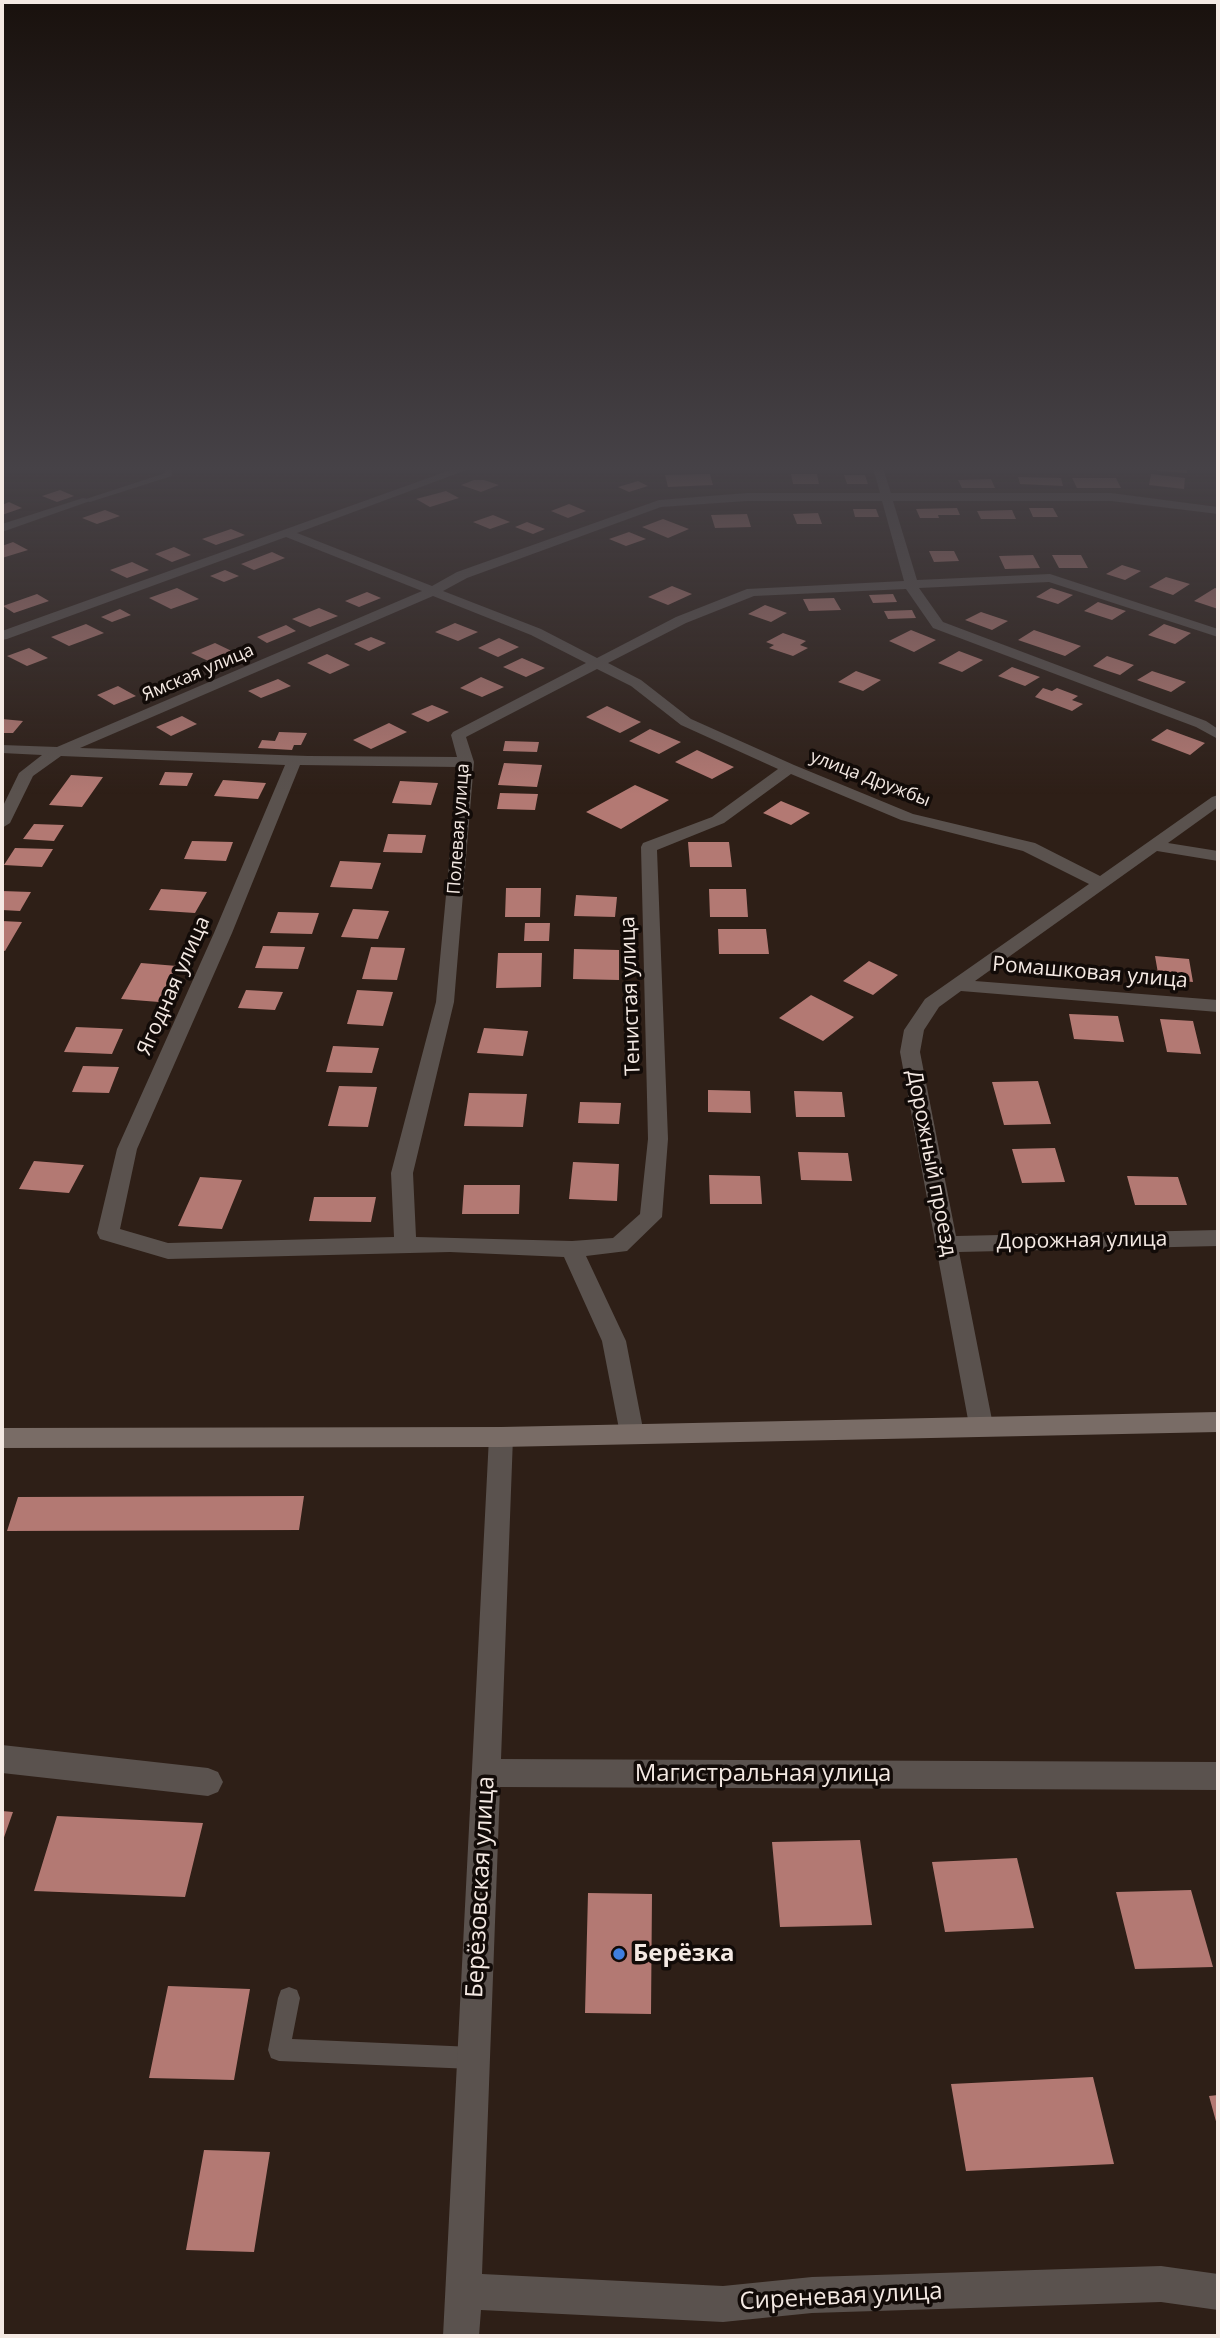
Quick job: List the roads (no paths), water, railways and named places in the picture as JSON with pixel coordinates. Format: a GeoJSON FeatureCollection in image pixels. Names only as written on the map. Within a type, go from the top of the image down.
{"type":"FeatureCollection","features":[{"type":"Feature","properties":{"kind":"main road"},"geometry":{"type":"LineString","coordinates":[[2,1438],[501,1437],[1218,1422]]}},
{"type":"Feature","properties":{"kind":"street"},"geometry":{"type":"LineString","coordinates":[[2,636],[164,577]]}},
{"type":"Feature","properties":{"kind":"street","name":"улица Дружбы"},"geometry":{"type":"LineString","coordinates":[[394,577],[536,632],[636,682],[686,722],[789,768],[906,817],[1029,847],[1102,884]]}},
{"type":"Feature","properties":{"kind":"street","name":"Ямская улица"},"geometry":{"type":"LineString","coordinates":[[2,823],[27,773],[57,752],[431,592],[458,577]]}},
{"type":"Feature","properties":{"kind":"street"},"geometry":{"type":"LineString","coordinates":[[910,577],[913,587],[938,625],[1201,723],[1218,735]]}},
{"type":"Feature","properties":{"kind":"street"},"geometry":{"type":"LineString","coordinates":[[913,587],[1046,578],[1218,633]]}},
{"type":"Feature","properties":{"kind":"street","name":"Полевая улица"},"geometry":{"type":"LineString","coordinates":[[405,1246],[402,1173],[445,1002],[466,762],[458,735],[681,620],[752,593],[913,587]]}},
{"type":"Feature","properties":{"kind":"street"},"geometry":{"type":"LineString","coordinates":[[2,749],[295,761],[466,762]]}},
{"type":"Feature","properties":{"kind":"street","name":"Ягодная улица"},"geometry":{"type":"LineString","coordinates":[[295,761],[223,933],[127,1149],[108,1233],[168,1251],[405,1246]]}},
{"type":"Feature","properties":{"kind":"street","name":"Тенистая улица"},"geometry":{"type":"LineString","coordinates":[[572,1249],[619,1245],[651,1217],[658,1139],[649,847],[718,820],[789,768]]}},
{"type":"Feature","properties":{"kind":"street","name":"Дорожный проезд"},"geometry":{"type":"LineString","coordinates":[[981,1425],[910,1052],[914,1030],[932,1003],[1218,800]]}},
{"type":"Feature","properties":{"kind":"street"},"geometry":{"type":"LineString","coordinates":[[1156,846],[1218,856]]}},
{"type":"Feature","properties":{"kind":"street","name":"Ромашковая улица"},"geometry":{"type":"LineString","coordinates":[[957,985],[1218,1006]]}},
{"type":"Feature","properties":{"kind":"street","name":"Дорожная улица"},"geometry":{"type":"LineString","coordinates":[[946,1244],[1218,1238]]}},
{"type":"Feature","properties":{"kind":"street"},"geometry":{"type":"LineString","coordinates":[[405,1246],[450,1244],[572,1249],[614,1341],[632,1434]]}},
{"type":"Feature","properties":{"kind":"street","name":"Берёзовская улица"},"geometry":{"type":"LineString","coordinates":[[461,2336],[501,1437]]}},
{"type":"Feature","properties":{"kind":"street"},"geometry":{"type":"LineString","coordinates":[[2,1759],[208,1782]]}},
{"type":"Feature","properties":{"kind":"street","name":"Магистральная улица"},"geometry":{"type":"LineString","coordinates":[[486,1773],[1218,1776]]}},
{"type":"Feature","properties":{"kind":"street","name":"Сиреневая улица"},"geometry":{"type":"LineString","coordinates":[[463,2291],[723,2304],[811,2295],[1161,2284],[1218,2292]]}},
{"type":"Feature","properties":{"kind":"lane"},"geometry":{"type":"LineString","coordinates":[[289,1998],[279,2050],[473,2058]]}},
{"type":"Feature","properties":{"kind":"place","name":"Берёзка"},"geometry":{"type":"Point","coordinates":[619,1954]}}]}
